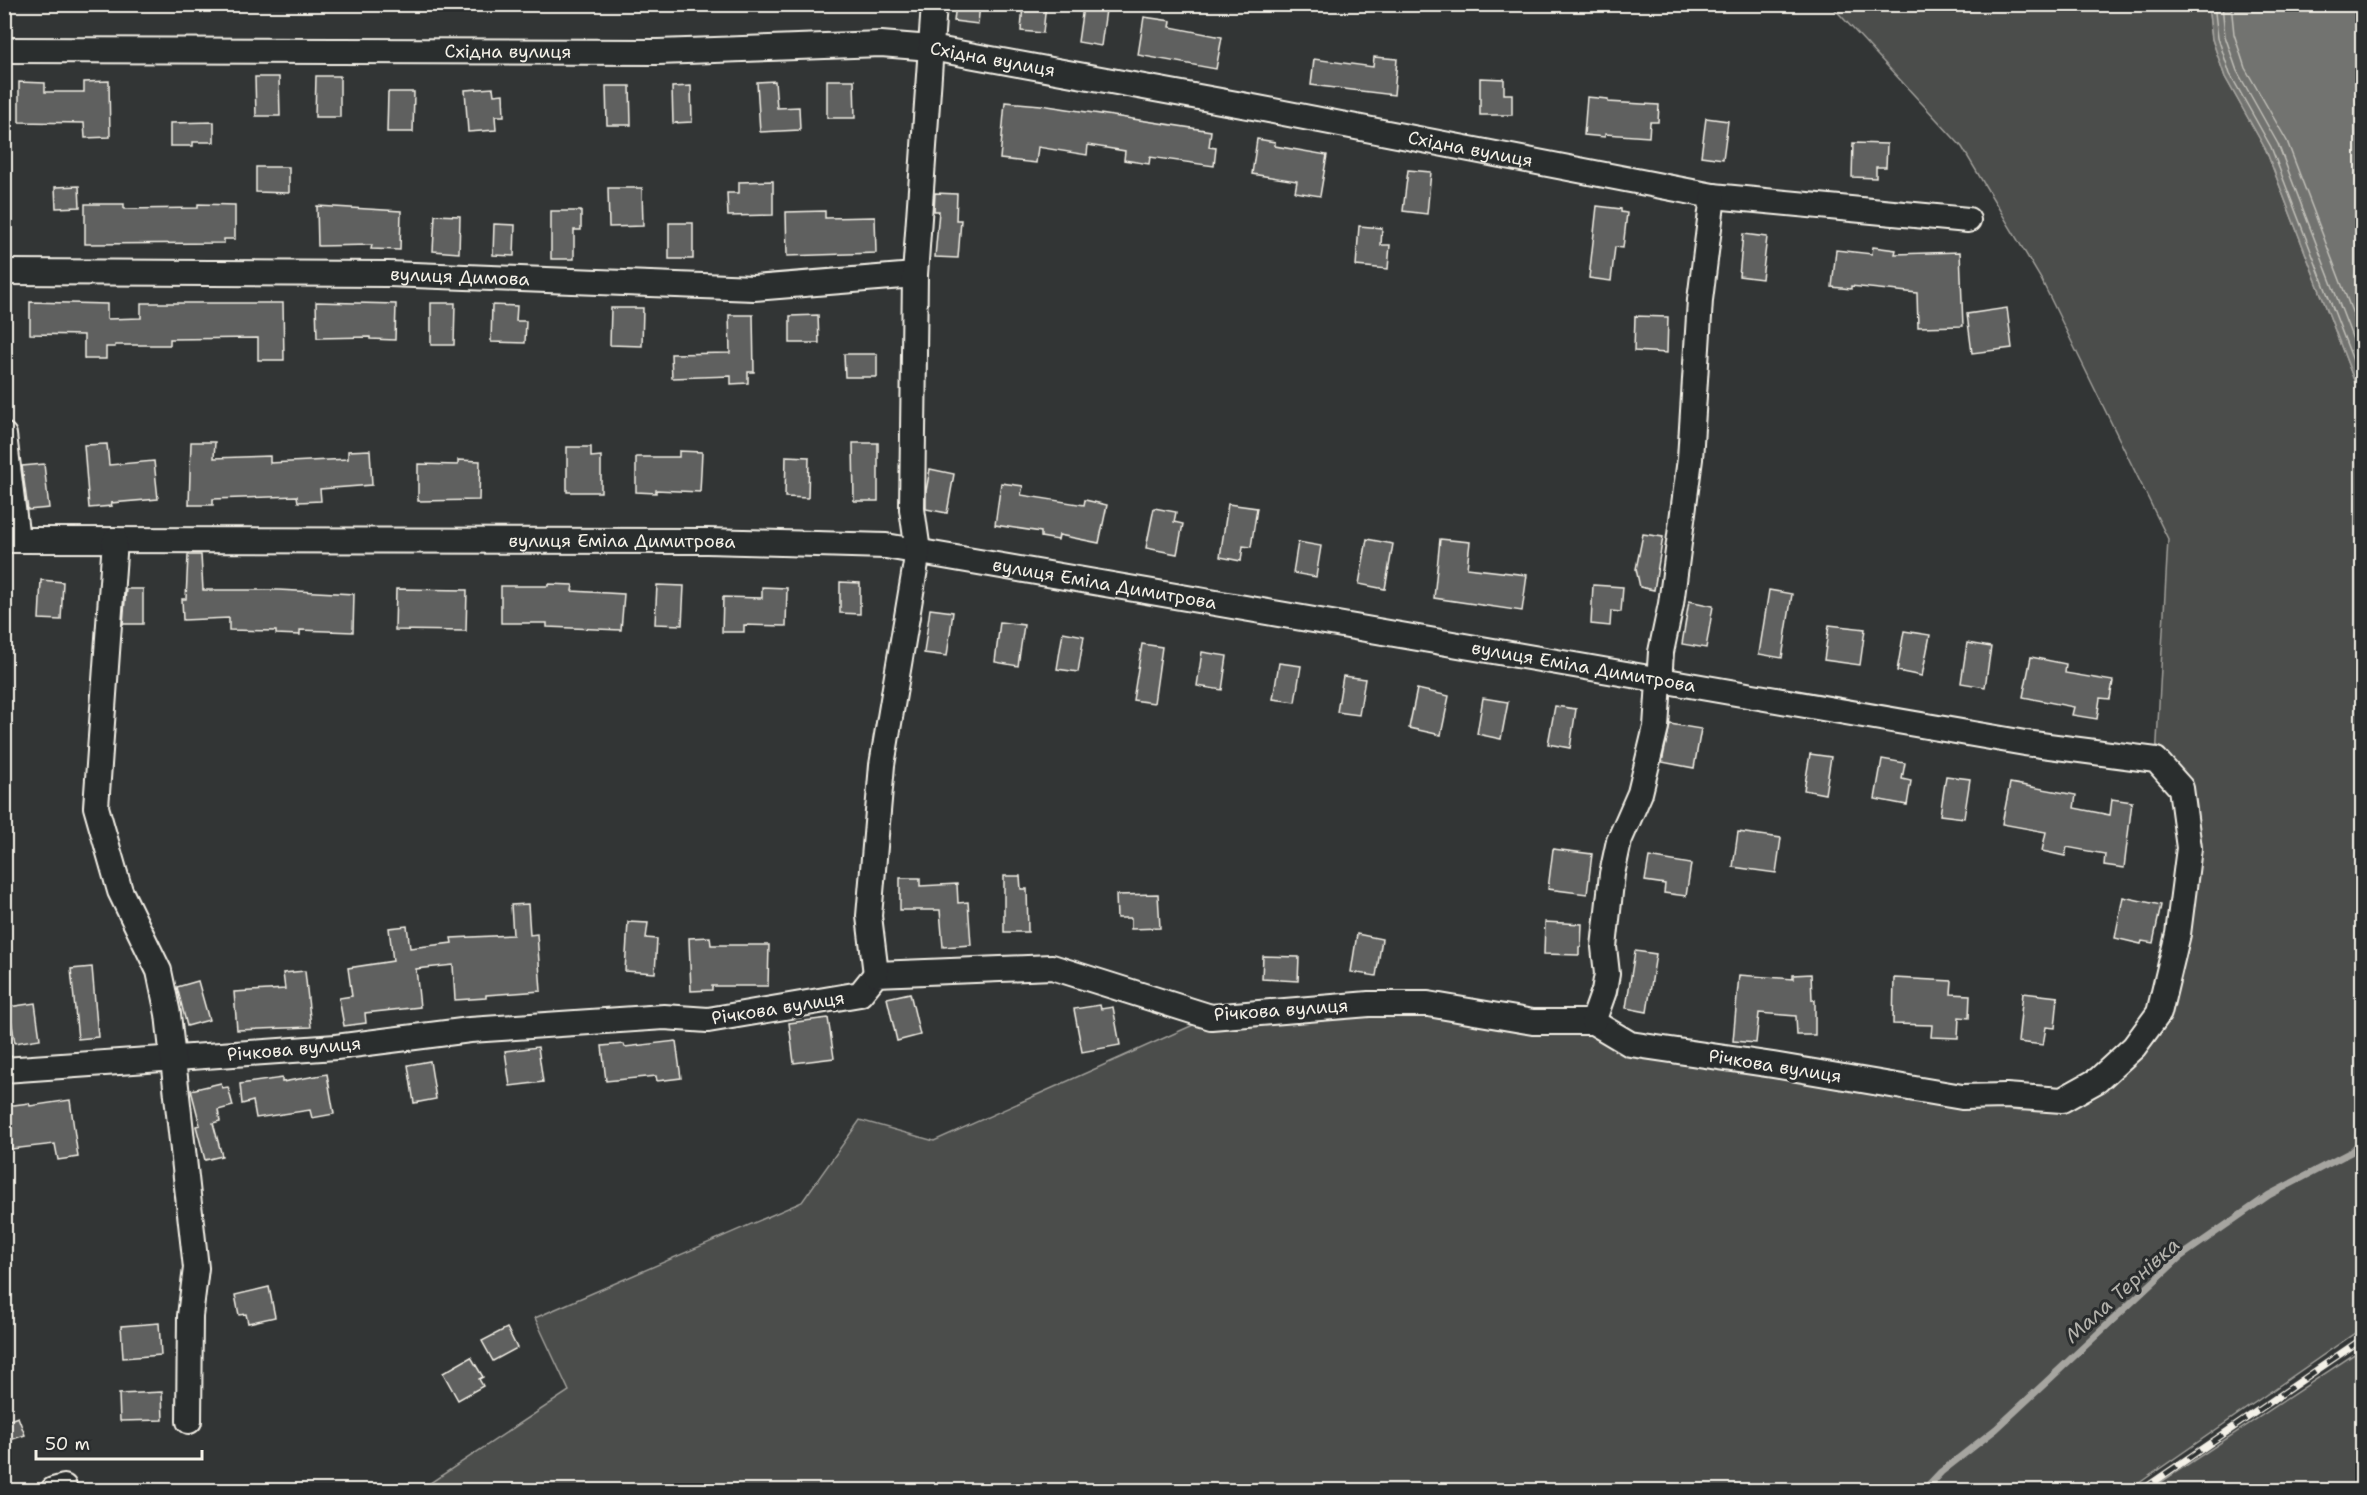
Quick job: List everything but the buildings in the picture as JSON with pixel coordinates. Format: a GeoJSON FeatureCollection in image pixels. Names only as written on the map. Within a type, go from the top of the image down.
{"type":"FeatureCollection","features":[{"type":"Feature","properties":{"kind":"street"},"geometry":{"type":"LineString","coordinates":[[876,974],[869,916],[882,765],[918,551],[912,509],[915,275],[934,4]]}},
{"type":"Feature","properties":{"kind":"street","name":"Східна вулиця"},"geometry":{"type":"LineString","coordinates":[[4,50],[658,52],[881,44],[931,48],[1713,195],[1968,220]]}},
{"type":"Feature","properties":{"kind":"street"},"geometry":{"type":"LineString","coordinates":[[1593,1022],[1604,991],[1606,974],[1604,947],[1612,874],[1619,841],[1640,793],[1656,727],[1661,652],[1671,604],[1690,459],[1700,300],[1713,195]]}},
{"type":"Feature","properties":{"kind":"street","name":"вулиця Димова"},"geometry":{"type":"LineString","coordinates":[[4,272],[388,274],[754,288],[915,275]]}},
{"type":"Feature","properties":{"kind":"street"},"geometry":{"type":"LineString","coordinates":[[4,435],[11,540]]}},
{"type":"Feature","properties":{"kind":"street","name":"вулиця Еміла Димитрова"},"geometry":{"type":"LineString","coordinates":[[11,540],[707,542],[886,546],[2025,743],[2156,760],[2181,788]]}},
{"type":"Feature","properties":{"kind":"street"},"geometry":{"type":"LineString","coordinates":[[115,540],[96,807],[120,891],[162,982],[168,1014],[196,1268],[190,1317],[189,1421]]}},
{"type":"Feature","properties":{"kind":"street","name":"Річкова вулиця"},"geometry":{"type":"LineString","coordinates":[[4,1070],[336,1047],[470,1030],[664,1017],[708,1020],[860,994],[876,974],[1052,967],[1211,1017],[1369,1004],[1428,1004],[1533,1022],[1593,1022],[1630,1044],[1773,1065],[1962,1097],[2006,1096],[2062,1100],[2098,1080],[2134,1047],[2159,1013],[2178,934],[2189,848],[2181,788]]}},
{"type":"Feature","properties":{"kind":"shaded area"},"geometry":{"type":"Polygon","coordinates":[[[1831,5],[2208,5],[2212,39],[2225,77],[2266,150],[2362,401],[2362,1328],[2129,1490],[422,1490],[569,1391],[535,1318],[802,1202],[860,1120],[934,1141],[1211,1017],[1372,1009],[1587,1028],[1628,1049],[2019,1111],[2064,1106],[2138,1050],[2194,847],[2194,792],[2170,763],[2156,760],[2168,539],[2041,279],[1962,147],[1831,5]]]}},
{"type":"Feature","properties":{"kind":"shaded area"},"geometry":{"type":"Polygon","coordinates":[[[2362,1349],[2362,1490],[2149,1490],[2362,1349]]]}},
{"type":"Feature","properties":{"kind":"water"},"geometry":{"type":"Polygon","coordinates":[[[2208,5],[2362,5],[2362,401],[2266,150],[2225,77],[2212,39],[2208,5]]]}},
{"type":"Feature","properties":{"kind":"waterway","name":"Мала Тернівка"},"geometry":{"type":"LineString","coordinates":[[1924,1490],[1941,1472],[1996,1429],[2180,1257],[2269,1195],[2351,1152],[2362,1141]]}},
{"type":"Feature","properties":{"kind":"railway"},"geometry":{"type":"LineString","coordinates":[[2142,1490],[2362,1339]]}}]}
